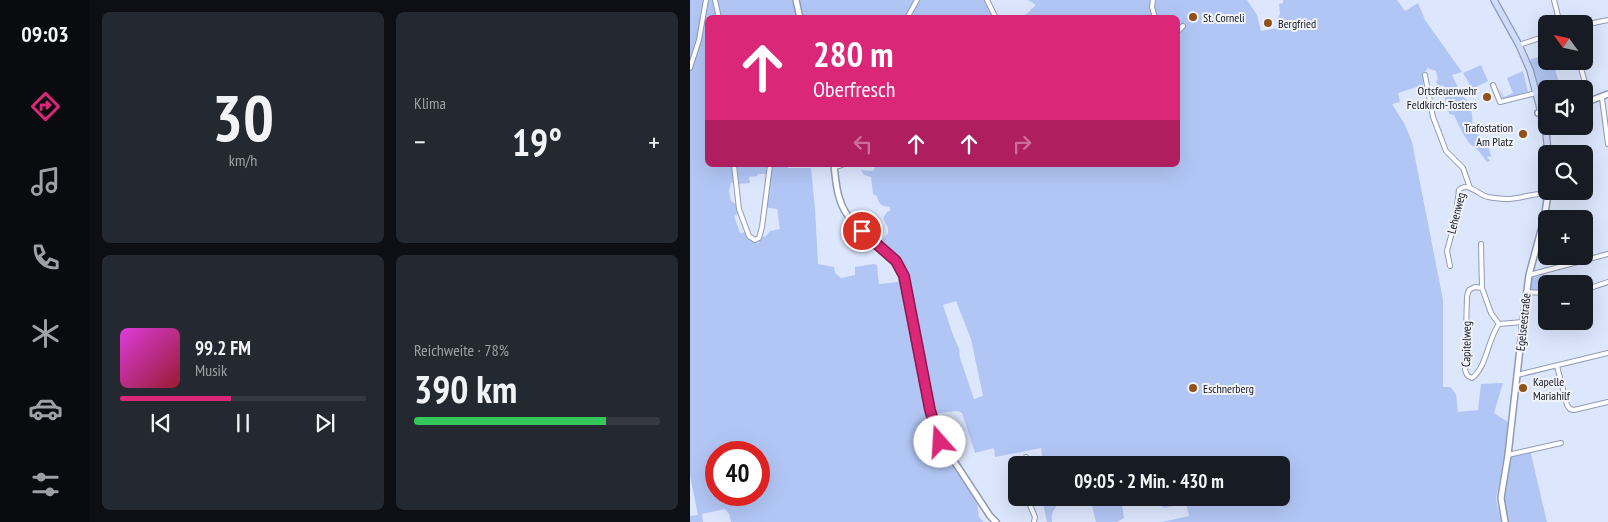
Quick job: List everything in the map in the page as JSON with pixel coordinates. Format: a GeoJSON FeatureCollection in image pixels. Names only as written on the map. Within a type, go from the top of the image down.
{"type":"FeatureCollection","features":[{"type":"Feature","properties":{"kind":"main road"},"geometry":{"type":"LineString","coordinates":[[1494,0],[1519,44],[1538,102]]}},
{"type":"Feature","properties":{"kind":"street"},"geometry":{"type":"LineString","coordinates":[[690,68],[699,40],[706,0]]}},
{"type":"Feature","properties":{"kind":"street"},"geometry":{"type":"LineString","coordinates":[[715,0],[718,15]]}},
{"type":"Feature","properties":{"kind":"street"},"geometry":{"type":"LineString","coordinates":[[796,0],[799,15]]}},
{"type":"Feature","properties":{"kind":"street"},"geometry":{"type":"LineString","coordinates":[[910,15],[917,0]]}},
{"type":"Feature","properties":{"kind":"street"},"geometry":{"type":"LineString","coordinates":[[987,0],[994,15]]}},
{"type":"Feature","properties":{"kind":"street"},"geometry":{"type":"LineString","coordinates":[[1153,0],[1152,7],[1154,15]]}},
{"type":"Feature","properties":{"kind":"street"},"geometry":{"type":"LineString","coordinates":[[1554,0],[1558,15]]}},
{"type":"Feature","properties":{"kind":"street"},"geometry":{"type":"LineString","coordinates":[[1593,23],[1608,20]]}},
{"type":"Feature","properties":{"kind":"street"},"geometry":{"type":"LineString","coordinates":[[1180,29],[1183,26]]}},
{"type":"Feature","properties":{"kind":"street"},"geometry":{"type":"LineString","coordinates":[[1519,44],[1538,38]]}},
{"type":"Feature","properties":{"kind":"street"},"geometry":{"type":"LineString","coordinates":[[1425,75],[1433,117],[1446,151],[1464,168],[1470,188]]}},
{"type":"Feature","properties":{"kind":"street"},"geometry":{"type":"LineString","coordinates":[[1493,85],[1500,102],[1534,93]]}},
{"type":"Feature","properties":{"kind":"street"},"geometry":{"type":"LineString","coordinates":[[1593,100],[1608,94]]}},
{"type":"Feature","properties":{"kind":"street"},"geometry":{"type":"LineString","coordinates":[[1602,98],[1608,144]]}},
{"type":"Feature","properties":{"kind":"street"},"geometry":{"type":"LineString","coordinates":[[734,167],[739,209],[749,236],[755,240],[760,235],[762,227],[770,167]]}},
{"type":"Feature","properties":{"kind":"street"},"geometry":{"type":"LineString","coordinates":[[835,167],[836,187],[845,211],[852,222],[898,263],[904,276],[930,410],[937,435],[990,516],[996,522]]}},
{"type":"Feature","properties":{"kind":"street","name":"Lehenweg"},"geometry":{"type":"LineString","coordinates":[[1450,266],[1447,251],[1455,221],[1459,190],[1466,186],[1486,197],[1508,199],[1538,194]]}},
{"type":"Feature","properties":{"kind":"street","name":"Egelseestraße"},"geometry":{"type":"LineString","coordinates":[[1505,522],[1501,498],[1508,455],[1522,322],[1529,275],[1544,219],[1547,200]]}},
{"type":"Feature","properties":{"kind":"street"},"geometry":{"type":"LineString","coordinates":[[1481,244],[1482,288],[1492,313],[1499,324],[1522,322]]}},
{"type":"Feature","properties":{"kind":"street"},"geometry":{"type":"LineString","coordinates":[[1529,275],[1608,254]]}},
{"type":"Feature","properties":{"kind":"street"},"geometry":{"type":"LineString","coordinates":[[1593,287],[1608,282]]}},
{"type":"Feature","properties":{"kind":"street","name":"Capitelweg"},"geometry":{"type":"LineString","coordinates":[[1482,288],[1473,287],[1469,290],[1467,296],[1465,369],[1468,376],[1472,378],[1478,370],[1493,332],[1499,324]]}},
{"type":"Feature","properties":{"kind":"street"},"geometry":{"type":"LineString","coordinates":[[1526,292],[1538,292]]}},
{"type":"Feature","properties":{"kind":"street"},"geometry":{"type":"LineString","coordinates":[[1517,375],[1608,352]]}},
{"type":"Feature","properties":{"kind":"street"},"geometry":{"type":"LineString","coordinates":[[1557,366],[1567,405],[1570,409],[1574,410],[1608,402]]}},
{"type":"Feature","properties":{"kind":"street"},"geometry":{"type":"LineString","coordinates":[[1508,455],[1561,442]]}},
{"type":"Feature","properties":{"kind":"street"},"geometry":{"type":"LineString","coordinates":[[1030,506],[1035,517],[1034,522]]}},
{"type":"Feature","properties":{"kind":"shaded area"},"geometry":{"type":"Polygon","coordinates":[[[690,0],[795,0],[799,15],[705,15],[705,167],[734,167],[735,182],[731,183],[729,191],[731,201],[737,205],[740,213],[734,216],[740,233],[747,232],[758,244],[761,236],[765,237],[770,231],[780,229],[777,209],[764,207],[771,167],[811,168],[818,264],[834,267],[835,273],[841,278],[855,275],[855,267],[874,264],[877,265],[879,284],[898,282],[899,278],[903,276],[932,427],[949,458],[977,501],[979,517],[984,522],[731,522],[729,514],[725,509],[702,514],[703,522],[690,522],[690,516],[698,515],[690,476],[690,70],[696,54],[698,40],[690,66],[690,0]]]}},
{"type":"Feature","properties":{"kind":"shaded area"},"geometry":{"type":"Polygon","coordinates":[[[797,0],[916,0],[908,15],[801,15],[797,0]]]}},
{"type":"Feature","properties":{"kind":"shaded area"},"geometry":{"type":"Polygon","coordinates":[[[918,0],[986,0],[994,15],[910,15],[918,0]]]}},
{"type":"Feature","properties":{"kind":"shaded area"},"geometry":{"type":"Polygon","coordinates":[[[1028,0],[1247,0],[1257,15],[1261,31],[1278,28],[1281,21],[1278,18],[1280,14],[1279,4],[1283,3],[1283,0],[1397,0],[1405,11],[1418,3],[1425,20],[1462,72],[1452,75],[1461,94],[1469,103],[1473,131],[1485,142],[1491,156],[1487,157],[1490,161],[1487,162],[1477,149],[1469,143],[1454,115],[1449,114],[1445,101],[1445,88],[1436,82],[1438,79],[1436,71],[1427,68],[1424,74],[1423,85],[1398,93],[1400,102],[1392,104],[1405,125],[1412,142],[1443,300],[1443,387],[1450,387],[1456,394],[1458,412],[1478,410],[1481,384],[1503,383],[1494,413],[1508,422],[1505,455],[1496,499],[1501,522],[1162,522],[1189,516],[1187,506],[1290,506],[1290,456],[1042,456],[1041,448],[995,457],[994,448],[975,453],[962,413],[958,411],[936,413],[934,416],[912,316],[910,287],[899,262],[895,258],[895,253],[892,255],[879,244],[888,233],[888,228],[883,218],[890,211],[890,207],[880,203],[877,196],[873,194],[871,177],[864,175],[861,170],[873,171],[874,167],[1180,167],[1180,15],[1025,15],[1036,5],[1028,0]],[[956,301],[943,305],[974,399],[983,396],[971,339],[956,301]]]}},
{"type":"Feature","properties":{"kind":"shaded area"},"geometry":{"type":"Polygon","coordinates":[[[1538,57],[1538,70],[1555,70],[1558,80],[1538,80],[1538,89],[1530,62],[1531,59],[1538,57]]]}},
{"type":"Feature","properties":{"kind":"shaded area"},"geometry":{"type":"Polygon","coordinates":[[[1481,65],[1488,81],[1473,90],[1463,73],[1481,65]]]}},
{"type":"Feature","properties":{"kind":"shaded area"},"geometry":{"type":"Polygon","coordinates":[[[1523,71],[1528,92],[1503,99],[1499,88],[1504,97],[1513,93],[1507,78],[1523,71]]]}},
{"type":"Feature","properties":{"kind":"shaded area"},"geometry":{"type":"Polygon","coordinates":[[[735,167],[769,167],[767,174],[749,177],[750,183],[737,184],[735,167]]]}},
{"type":"Feature","properties":{"kind":"shaded area"},"geometry":{"type":"Polygon","coordinates":[[[1538,276],[1538,291],[1530,291],[1532,278],[1538,276]]]}},
{"type":"Feature","properties":{"kind":"shaded area"},"geometry":{"type":"Polygon","coordinates":[[[1530,450],[1547,522],[1508,522],[1503,500],[1511,455],[1530,450]]]}},
{"type":"Feature","properties":{"kind":"shaded area"},"geometry":{"type":"Polygon","coordinates":[[[1044,506],[1057,506],[1053,511],[1052,522],[1047,522],[1044,506]]]}},
{"type":"Feature","properties":{"kind":"shaded area"},"geometry":{"type":"Polygon","coordinates":[[[1092,506],[1122,506],[1124,518],[1117,522],[1096,522],[1092,506]]]}},
{"type":"Feature","properties":{"kind":"place","name":"St. Corneli"},"geometry":{"type":"Point","coordinates":[1193,17]}},
{"type":"Feature","properties":{"kind":"place","name":"Bergfried"},"geometry":{"type":"Point","coordinates":[1268,23]}},
{"type":"Feature","properties":{"kind":"place","name":"Ortsfeuerwehr Feldkirch-Tosters"},"geometry":{"type":"Point","coordinates":[1487,97]}},
{"type":"Feature","properties":{"kind":"place","name":"Trafostation Am Platz"},"geometry":{"type":"Point","coordinates":[1523,134]}},
{"type":"Feature","properties":{"kind":"place","name":"Eschnerberg"},"geometry":{"type":"Point","coordinates":[1193,388]}},
{"type":"Feature","properties":{"kind":"place","name":"Kapelle Mariahilf"},"geometry":{"type":"Point","coordinates":[1523,388]}},
{"type":"Feature","properties":{"kind":"route"},"geometry":{"type":"LineString","coordinates":[[862,231],[898,263],[904,276],[930,410],[940,442]]}}]}
